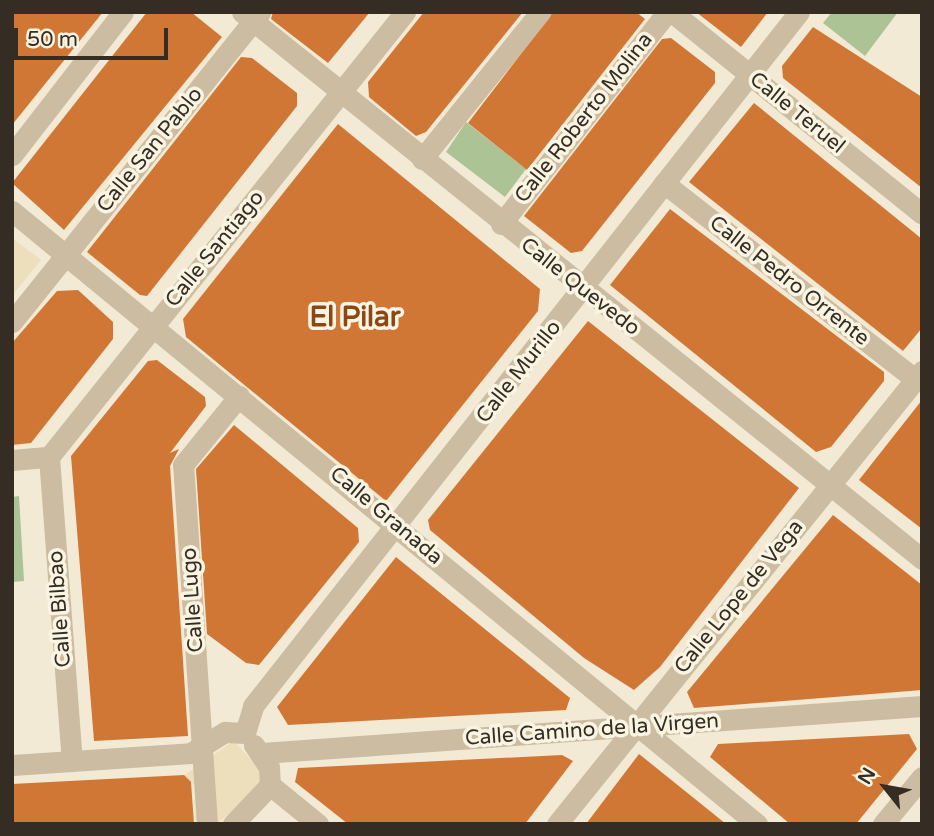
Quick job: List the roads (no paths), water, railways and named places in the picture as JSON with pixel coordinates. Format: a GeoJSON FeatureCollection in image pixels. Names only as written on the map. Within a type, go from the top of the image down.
{"type":"FeatureCollection","features":[{"type":"Feature","properties":{"kind":"street"},"geometry":{"type":"LineString","coordinates":[[12,155],[123,12]]}},
{"type":"Feature","properties":{"kind":"street","name":"Calle Santiago"},"geometry":{"type":"LineString","coordinates":[[48,457],[405,12]]}},
{"type":"Feature","properties":{"kind":"street"},"geometry":{"type":"LineString","coordinates":[[422,159],[540,12]]}},
{"type":"Feature","properties":{"kind":"street","name":"Calle Teruel"},"geometry":{"type":"LineString","coordinates":[[669,12],[922,214]]}},
{"type":"Feature","properties":{"kind":"street","name":"Calle Roberto Molina"},"geometry":{"type":"LineString","coordinates":[[501,224],[669,12]]}},
{"type":"Feature","properties":{"kind":"street","name":"Calle Murillo"},"geometry":{"type":"LineString","coordinates":[[245,733],[253,706],[584,290],[664,183],[799,12]]}},
{"type":"Feature","properties":{"kind":"street","name":"Calle Quevedo"},"geometry":{"type":"LineString","coordinates":[[252,15],[340,93],[501,224],[922,559]]}},
{"type":"Feature","properties":{"kind":"street","name":"Calle San Pablo"},"geometry":{"type":"LineString","coordinates":[[12,322],[252,15]]}},
{"type":"Feature","properties":{"kind":"street","name":"Calle Pedro Orrente"},"geometry":{"type":"LineString","coordinates":[[664,183],[918,375]]}},
{"type":"Feature","properties":{"kind":"street","name":"Calle Granada"},"geometry":{"type":"LineString","coordinates":[[12,211],[398,525],[757,824]]}},
{"type":"Feature","properties":{"kind":"street","name":"Calle Lope de Vega"},"geometry":{"type":"LineString","coordinates":[[557,824],[918,375]]}},
{"type":"Feature","properties":{"kind":"street","name":"Calle Lugo"},"geometry":{"type":"LineString","coordinates":[[207,824],[183,465],[239,396]]}},
{"type":"Feature","properties":{"kind":"street"},"geometry":{"type":"LineString","coordinates":[[12,460],[48,457]]}},
{"type":"Feature","properties":{"kind":"street","name":"Calle Bilbao"},"geometry":{"type":"LineString","coordinates":[[48,457],[72,761]]}},
{"type":"Feature","properties":{"kind":"street","name":"Calle Camino de la Virgen"},"geometry":{"type":"LineString","coordinates":[[262,753],[922,706]]}},
{"type":"Feature","properties":{"kind":"street"},"geometry":{"type":"LineString","coordinates":[[12,765],[191,753],[225,732],[245,733],[262,753],[270,785],[318,824]]}},
{"type":"Feature","properties":{"kind":"street"},"geometry":{"type":"LineString","coordinates":[[883,824],[922,777]]}},
{"type":"Feature","properties":{"kind":"street"},"geometry":{"type":"LineString","coordinates":[[233,824],[270,785]]}},
{"type":"Feature","properties":{"kind":"district","name":"El Pilar"},"geometry":{"type":"Point","coordinates":[355,317]}}]}
